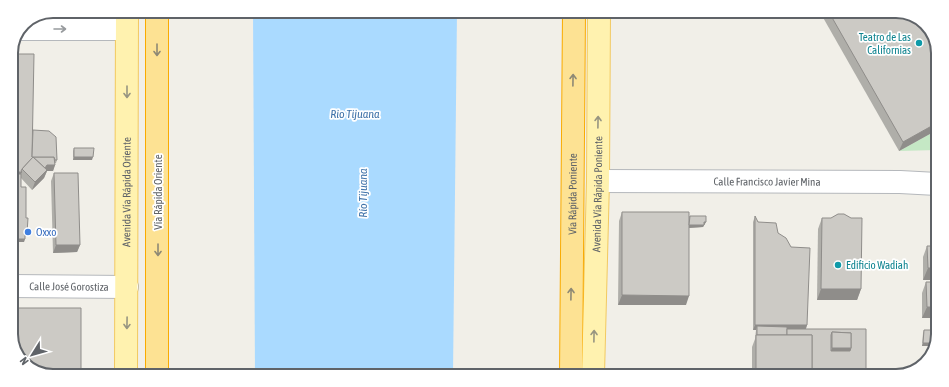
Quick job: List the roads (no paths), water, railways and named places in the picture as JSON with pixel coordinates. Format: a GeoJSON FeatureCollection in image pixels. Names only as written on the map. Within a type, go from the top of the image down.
{"type":"FeatureCollection","features":[{"type":"Feature","properties":{"kind":"highway","name":"Vía Rápida Oriente"},"geometry":{"type":"LineString","coordinates":[[157,18],[157,369]]}},
{"type":"Feature","properties":{"kind":"highway","name":"Vía Rápida Poniente"},"geometry":{"type":"LineString","coordinates":[[571,369],[575,20]]}},
{"type":"Feature","properties":{"kind":"highway"},"geometry":{"type":"LineString","coordinates":[[151,369],[158,330]]}},
{"type":"Feature","properties":{"kind":"main road","name":"Avenida Vía Rápida Poniente"},"geometry":{"type":"LineString","coordinates":[[593,369],[598,181],[599,18]]}},
{"type":"Feature","properties":{"kind":"main road","name":"Avenida Vía Rápida Oriente"},"geometry":{"type":"LineString","coordinates":[[126,20],[126,369]]}},
{"type":"Feature","properties":{"kind":"street"},"geometry":{"type":"LineString","coordinates":[[27,29],[126,20]]}},
{"type":"Feature","properties":{"kind":"street","name":"Calle Francisco Javier Mina"},"geometry":{"type":"LineString","coordinates":[[598,181],[900,182],[931,184]]}},
{"type":"Feature","properties":{"kind":"street","name":"Calle José Gorostiza"},"geometry":{"type":"LineString","coordinates":[[18,286],[127,287]]}},
{"type":"Feature","properties":{"kind":"water","name":"Rio Tijuana"},"geometry":{"type":"Polygon","coordinates":[[[253,18],[457,18],[453,369],[255,369],[253,18]]]}},
{"type":"Feature","properties":{"kind":"place","name":"Teatro de Las Californias"},"geometry":{"type":"Point","coordinates":[919,43]}},
{"type":"Feature","properties":{"kind":"place","name":"Oxxo"},"geometry":{"type":"Point","coordinates":[28,232]}},
{"type":"Feature","properties":{"kind":"place","name":"Edificio Wadiah"},"geometry":{"type":"Point","coordinates":[838,265]}},
{"type":"Feature","properties":{"kind":"water label","name":"Río Tijuana"},"geometry":{"type":"Point","coordinates":[363,193]}}]}
